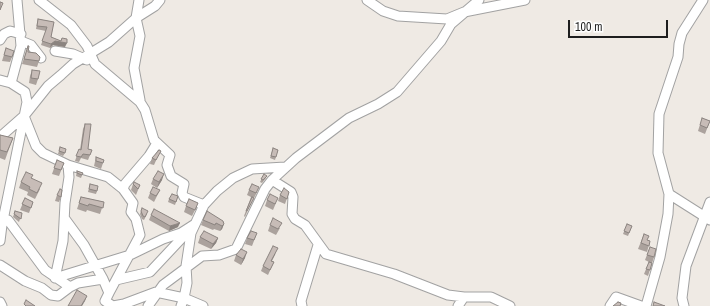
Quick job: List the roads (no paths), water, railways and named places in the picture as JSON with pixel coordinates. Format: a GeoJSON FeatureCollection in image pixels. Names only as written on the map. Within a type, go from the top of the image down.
{"type":"FeatureCollection","features":[{"type":"Feature","properties":{"kind":"street"},"geometry":{"type":"LineString","coordinates":[[11,83],[21,38],[17,12],[17,0]]}},
{"type":"Feature","properties":{"kind":"street"},"geometry":{"type":"LineString","coordinates":[[39,0],[71,25],[87,57],[140,102],[145,110],[154,140],[170,155],[167,165],[171,176],[184,184],[182,193],[184,197],[204,205]]}},
{"type":"Feature","properties":{"kind":"street"},"geometry":{"type":"LineString","coordinates":[[139,0],[136,18],[140,36],[134,68],[140,102]]}},
{"type":"Feature","properties":{"kind":"street"},"geometry":{"type":"LineString","coordinates":[[0,137],[10,130],[24,116],[48,86],[73,64],[110,42],[136,18],[155,6],[160,0]]}},
{"type":"Feature","properties":{"kind":"street"},"geometry":{"type":"LineString","coordinates":[[367,0],[383,12],[398,16],[447,19],[464,12],[525,0]]}},
{"type":"Feature","properties":{"kind":"street"},"geometry":{"type":"LineString","coordinates":[[148,306],[156,292],[186,266],[202,256],[219,255],[236,249],[265,189],[272,180],[285,167],[349,118],[378,104],[397,92],[441,41],[451,24],[479,0]]}},
{"type":"Feature","properties":{"kind":"street"},"geometry":{"type":"LineString","coordinates":[[646,306],[660,257],[668,214],[669,194],[658,153],[659,114],[678,57],[678,44],[682,33],[703,0]]}},
{"type":"Feature","properties":{"kind":"street"},"geometry":{"type":"LineString","coordinates":[[0,40],[4,34],[10,31],[31,45],[41,58]]}},
{"type":"Feature","properties":{"kind":"street"},"geometry":{"type":"LineString","coordinates":[[55,51],[87,57]]}},
{"type":"Feature","properties":{"kind":"street"},"geometry":{"type":"LineString","coordinates":[[0,80],[11,83],[25,92],[27,102],[1,227],[0,241]]}},
{"type":"Feature","properties":{"kind":"street"},"geometry":{"type":"LineString","coordinates":[[24,116],[36,146],[43,152],[68,165],[108,177],[123,189],[133,203],[131,212],[140,228],[140,235],[105,301],[113,306],[124,304],[156,292],[183,302],[203,306]]}},
{"type":"Feature","properties":{"kind":"street"},"geometry":{"type":"LineString","coordinates":[[0,130],[10,130]]}},
{"type":"Feature","properties":{"kind":"street"},"geometry":{"type":"LineString","coordinates":[[123,189],[125,184],[149,156],[157,143]]}},
{"type":"Feature","properties":{"kind":"street"},"geometry":{"type":"LineString","coordinates":[[55,278],[63,241],[69,176],[68,165]]}},
{"type":"Feature","properties":{"kind":"street"},"geometry":{"type":"LineString","coordinates":[[183,302],[187,283],[186,266],[191,233],[204,205],[217,191],[233,178],[252,170],[269,167],[285,167]]}},
{"type":"Feature","properties":{"kind":"street"},"geometry":{"type":"LineString","coordinates":[[272,180],[291,192],[293,197],[292,214],[295,219],[304,225],[326,254],[394,274],[448,295],[464,297],[491,297],[510,306]]}},
{"type":"Feature","properties":{"kind":"street"},"geometry":{"type":"LineString","coordinates":[[669,194],[707,218]]}},
{"type":"Feature","properties":{"kind":"street"},"geometry":{"type":"LineString","coordinates":[[684,306],[682,298],[686,266],[707,218],[710,202]]}},
{"type":"Feature","properties":{"kind":"street"},"geometry":{"type":"LineString","coordinates":[[0,211],[1,227]]}},
{"type":"Feature","properties":{"kind":"street"},"geometry":{"type":"LineString","coordinates":[[1,227],[5,219],[8,220],[44,270],[70,287]]}},
{"type":"Feature","properties":{"kind":"street"},"geometry":{"type":"LineString","coordinates":[[65,219],[84,245],[103,279],[109,294]]}},
{"type":"Feature","properties":{"kind":"street"},"geometry":{"type":"LineString","coordinates":[[55,278],[130,254],[163,239],[181,233],[195,224]]}},
{"type":"Feature","properties":{"kind":"street"},"geometry":{"type":"LineString","coordinates":[[116,280],[150,272],[195,224]]}},
{"type":"Feature","properties":{"kind":"street"},"geometry":{"type":"LineString","coordinates":[[302,306],[301,301],[318,245]]}},
{"type":"Feature","properties":{"kind":"street"},"geometry":{"type":"LineString","coordinates":[[0,265],[25,281],[42,288],[51,295],[58,296],[78,283],[103,279]]}},
{"type":"Feature","properties":{"kind":"street"},"geometry":{"type":"LineString","coordinates":[[458,306],[464,297]]}},
{"type":"Feature","properties":{"kind":"street"},"geometry":{"type":"LineString","coordinates":[[610,306],[616,297],[641,306]]}},
{"type":"Feature","properties":{"kind":"street"},"geometry":{"type":"LineString","coordinates":[[0,302],[2,306]]}}]}
